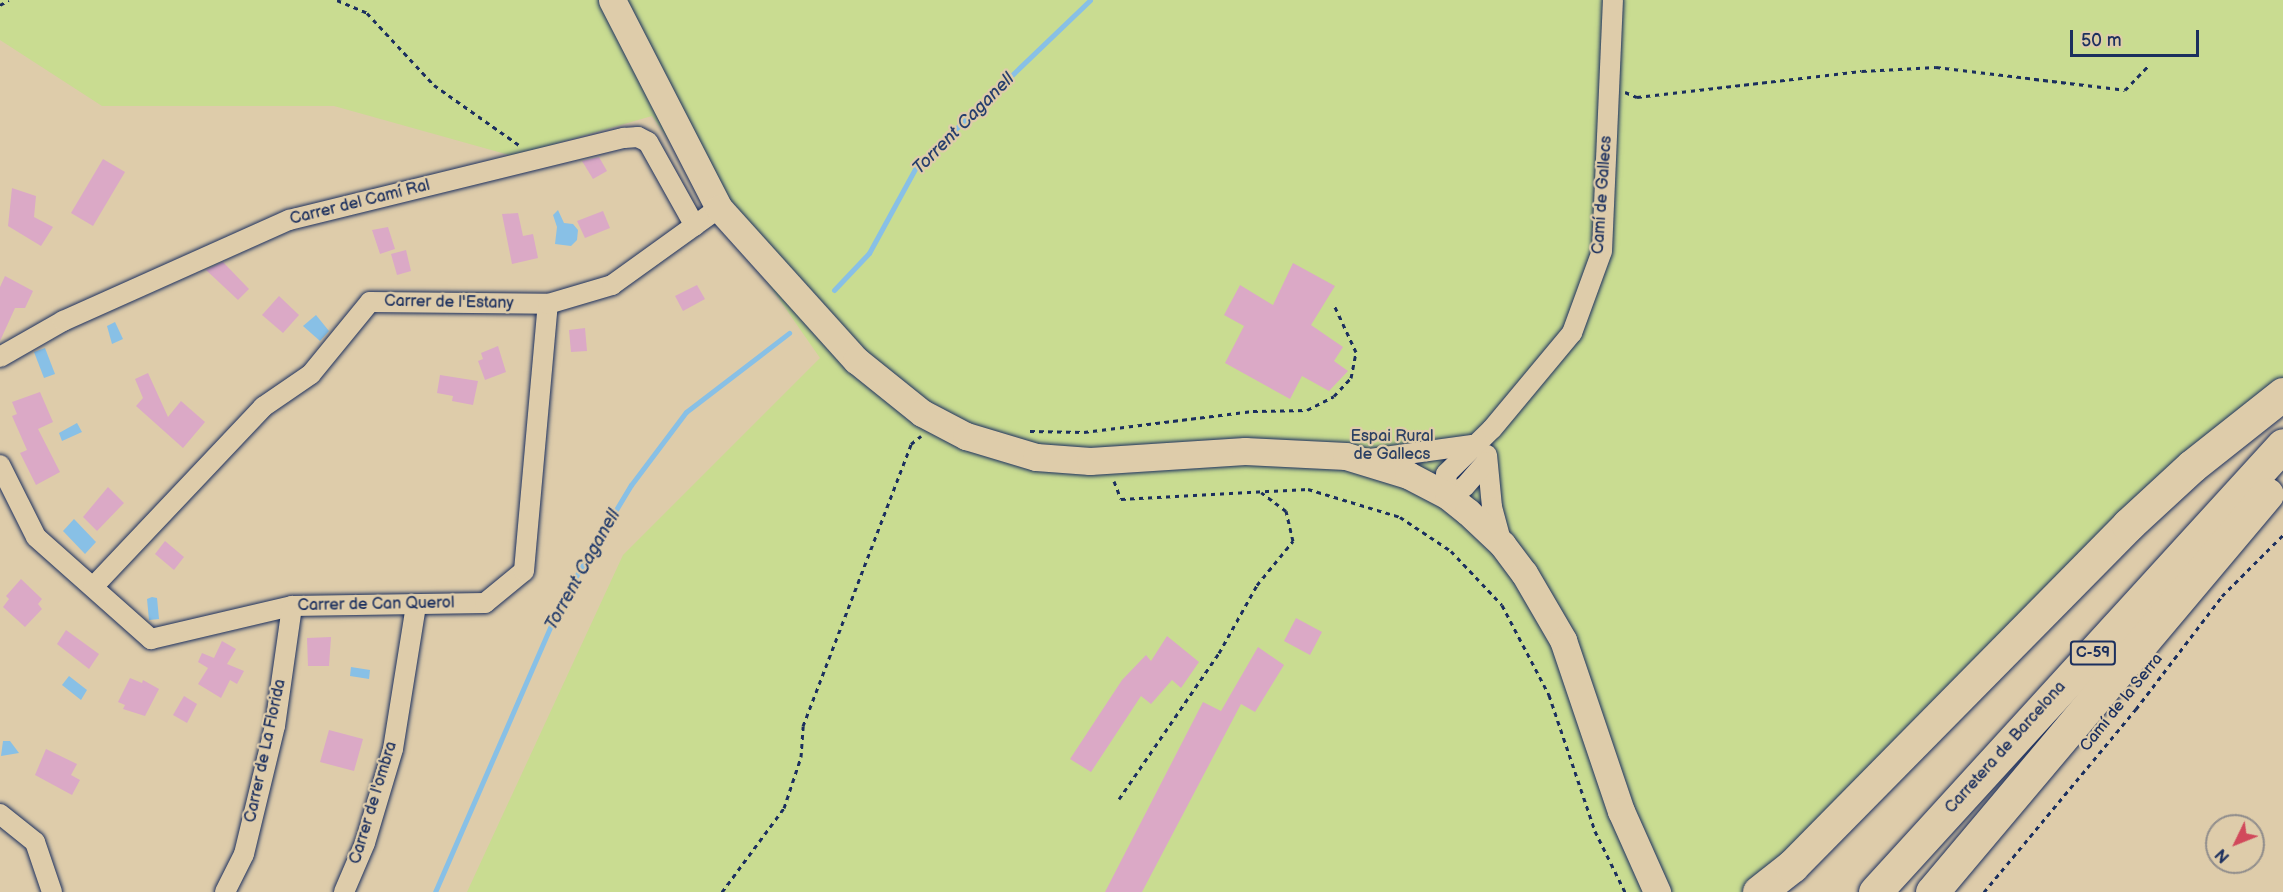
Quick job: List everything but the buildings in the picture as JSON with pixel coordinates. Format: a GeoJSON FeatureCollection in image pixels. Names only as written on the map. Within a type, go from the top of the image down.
{"type":"FeatureCollection","features":[{"type":"Feature","properties":{"kind":"highway"},"geometry":{"type":"LineString","coordinates":[[1759,892],[1792,866],[2128,525],[2192,466],[2283,394]]}},
{"type":"Feature","properties":{"kind":"highway","name":"Carretera de Barcelona"},"geometry":{"type":"LineString","coordinates":[[1875,892],[2283,445]]}},
{"type":"Feature","properties":{"kind":"highway"},"geometry":{"type":"LineString","coordinates":[[1932,892],[2283,475]]}},
{"type":"Feature","properties":{"kind":"main road"},"geometry":{"type":"LineString","coordinates":[[612,0],[719,208],[856,360],[881,384],[938,422],[998,448],[1036,457],[1105,460],[1255,451],[1295,451],[1365,460],[1389,467],[1448,496],[1502,544],[1539,594],[1563,640],[1637,851],[1657,892]]}},
{"type":"Feature","properties":{"kind":"main road"},"geometry":{"type":"LineString","coordinates":[[1637,851],[1660,879],[1677,892]]}},
{"type":"Feature","properties":{"kind":"street","name":"Camí de Gallecs"},"geometry":{"type":"LineString","coordinates":[[1448,496],[1446,474],[1472,445],[1492,429],[1572,333],[1602,251],[1613,0]]}},
{"type":"Feature","properties":{"kind":"street","name":"Carrer del Camí Ral"},"geometry":{"type":"LineString","coordinates":[[0,357],[63,321],[289,220],[577,147],[643,138],[695,225]]}},
{"type":"Feature","properties":{"kind":"street","name":"Carrer de l'Estany"},"geometry":{"type":"LineString","coordinates":[[93,587],[263,407],[311,374],[370,302],[548,304],[612,285],[719,208]]}},
{"type":"Feature","properties":{"kind":"street","name":"Carrer de Can Querol"},"geometry":{"type":"LineString","coordinates":[[0,465],[36,537],[151,639],[292,606],[485,603],[524,571],[548,304]]}},
{"type":"Feature","properties":{"kind":"street","name":"Camí de Gallecs"},"geometry":{"type":"LineString","coordinates":[[1492,429],[1486,462],[1502,544]]}},
{"type":"Feature","properties":{"kind":"street"},"geometry":{"type":"LineString","coordinates":[[1365,460],[1472,445]]}},
{"type":"Feature","properties":{"kind":"street"},"geometry":{"type":"LineString","coordinates":[[1448,496],[1464,487],[1486,462]]}},
{"type":"Feature","properties":{"kind":"street","name":"Carrer de l'ombra"},"geometry":{"type":"LineString","coordinates":[[344,892],[365,843],[393,749],[416,605]]}},
{"type":"Feature","properties":{"kind":"street","name":"Carrer de La Florida"},"geometry":{"type":"LineString","coordinates":[[225,892],[244,854],[272,738],[292,606]]}},
{"type":"Feature","properties":{"kind":"street"},"geometry":{"type":"LineString","coordinates":[[0,814],[35,842],[52,892]]}},
{"type":"Feature","properties":{"kind":"path"},"geometry":{"type":"LineString","coordinates":[[0,5],[9,0]]}},
{"type":"Feature","properties":{"kind":"path"},"geometry":{"type":"LineString","coordinates":[[337,0],[368,13],[434,85],[485,118],[536,159]]}},
{"type":"Feature","properties":{"kind":"path"},"geometry":{"type":"LineString","coordinates":[[1610,84],[1637,97],[1862,71],[1936,67],[2125,90],[2149,65]]}},
{"type":"Feature","properties":{"kind":"path"},"geometry":{"type":"LineString","coordinates":[[1021,431],[1084,432],[1253,411],[1306,410],[1334,396],[1351,378],[1356,352],[1335,307]]}},
{"type":"Feature","properties":{"kind":"path"},"geometry":{"type":"LineString","coordinates":[[722,892],[784,808],[801,757],[803,726],[911,444],[938,422]]}},
{"type":"Feature","properties":{"kind":"path"},"geometry":{"type":"LineString","coordinates":[[1105,460],[1121,499],[1308,489],[1400,517],[1451,552],[1502,605],[1549,695],[1595,831],[1625,892]]}},
{"type":"Feature","properties":{"kind":"path"},"geometry":{"type":"LineString","coordinates":[[1119,799],[1219,653],[1257,585],[1293,541],[1286,511],[1261,492]]}},
{"type":"Feature","properties":{"kind":"path","name":"Camí de la Serra"},"geometry":{"type":"LineString","coordinates":[[1984,892],[2136,709],[2222,596],[2283,535]]}},
{"type":"Feature","properties":{"kind":"green space","name":"Espai Rural de Gallecs"},"geometry":{"type":"Polygon","coordinates":[[[0,0],[2283,0],[2283,386],[1763,892],[467,892],[623,555],[820,358],[652,116],[513,156],[334,106],[102,106],[0,40],[0,0]]]}},
{"type":"Feature","properties":{"kind":"water"},"geometry":{"type":"Polygon","coordinates":[[[558,210],[564,223],[573,224],[578,230],[577,240],[571,246],[555,244],[557,227],[553,215],[558,210]]]}},
{"type":"Feature","properties":{"kind":"water"},"geometry":{"type":"Polygon","coordinates":[[[316,315],[329,331],[320,341],[303,326],[316,315]]]}},
{"type":"Feature","properties":{"kind":"water"},"geometry":{"type":"Polygon","coordinates":[[[115,322],[123,339],[112,344],[107,326],[115,322]]]}},
{"type":"Feature","properties":{"kind":"water"},"geometry":{"type":"Polygon","coordinates":[[[45,348],[55,374],[44,378],[34,352],[45,348]]]}},
{"type":"Feature","properties":{"kind":"water"},"geometry":{"type":"Polygon","coordinates":[[[77,423],[82,432],[62,441],[59,433],[77,423]]]}},
{"type":"Feature","properties":{"kind":"water"},"geometry":{"type":"Polygon","coordinates":[[[74,519],[96,542],[85,554],[63,531],[74,519]]]}},
{"type":"Feature","properties":{"kind":"water"},"geometry":{"type":"Polygon","coordinates":[[[157,598],[159,619],[149,620],[147,599],[157,598]]]}},
{"type":"Feature","properties":{"kind":"water"},"geometry":{"type":"Polygon","coordinates":[[[351,667],[370,670],[369,679],[350,676],[351,667]]]}},
{"type":"Feature","properties":{"kind":"water"},"geometry":{"type":"Polygon","coordinates":[[[69,676],[87,690],[81,700],[62,685],[69,676]]]}},
{"type":"Feature","properties":{"kind":"water"},"geometry":{"type":"Polygon","coordinates":[[[3,741],[10,741],[19,753],[1,756],[3,741]]]}},
{"type":"Feature","properties":{"kind":"waterway","name":"Torrent Caganell"},"geometry":{"type":"LineString","coordinates":[[834,290],[869,253],[916,167],[1090,0]]}},
{"type":"Feature","properties":{"kind":"waterway","name":"Torrent Caganell"},"geometry":{"type":"LineString","coordinates":[[435,892],[563,598],[631,485],[686,412],[789,333]]}}]}
